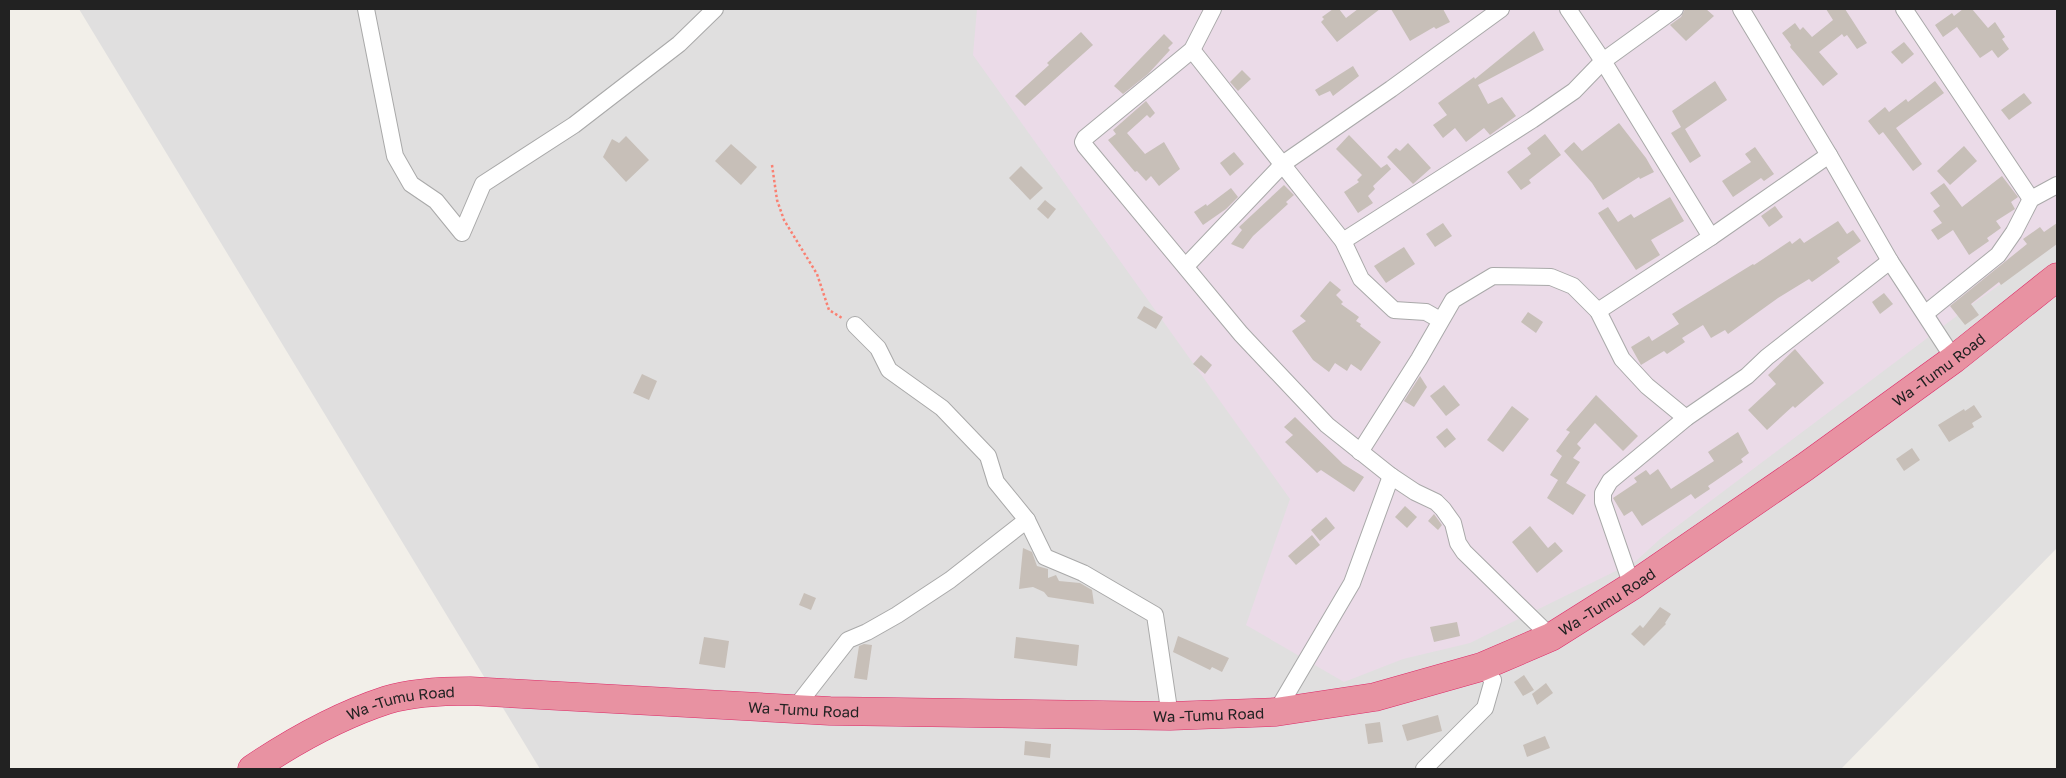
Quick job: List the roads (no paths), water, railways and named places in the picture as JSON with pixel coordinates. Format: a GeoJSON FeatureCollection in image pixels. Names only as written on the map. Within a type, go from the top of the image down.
{"type":"FeatureCollection","features":[{"type":"Feature","properties":{"kind":"highway","name":"Wa -Tumu Road"},"geometry":{"type":"LineString","coordinates":[[252,769],[290,744],[344,716],[389,700],[470,690],[830,711],[1170,716],[1276,712],[1375,697],[1481,667],[1551,637],[1632,586],[1805,467],[1954,359],[2057,277]]}},
{"type":"Feature","properties":{"kind":"street"},"geometry":{"type":"LineString","coordinates":[[366,9],[395,156],[411,184],[436,201],[462,233],[483,184],[574,125],[679,44],[715,9]]}},
{"type":"Feature","properties":{"kind":"street"},"geometry":{"type":"LineString","coordinates":[[1213,9],[1192,50],[1085,138],[1083,142],[1241,334],[1271,366],[1327,425],[1391,476],[1415,492],[1436,502],[1453,524],[1458,543],[1464,552],[1551,637]]}},
{"type":"Feature","properties":{"kind":"street"},"geometry":{"type":"LineString","coordinates":[[1186,266],[1284,164],[1501,9]]}},
{"type":"Feature","properties":{"kind":"street"},"geometry":{"type":"LineString","coordinates":[[1568,9],[1603,61],[1711,237]]}},
{"type":"Feature","properties":{"kind":"street"},"geometry":{"type":"LineString","coordinates":[[1344,241],[1574,91],[1603,61],[1675,9]]}},
{"type":"Feature","properties":{"kind":"street"},"geometry":{"type":"LineString","coordinates":[[1741,9],[1890,261],[1926,313],[1954,359]]}},
{"type":"Feature","properties":{"kind":"street"},"geometry":{"type":"LineString","coordinates":[[1904,9],[2031,199]]}},
{"type":"Feature","properties":{"kind":"street"},"geometry":{"type":"LineString","coordinates":[[1192,50],[1344,241],[1361,279],[1394,310],[1426,312],[1440,320]]}},
{"type":"Feature","properties":{"kind":"street"},"geometry":{"type":"LineString","coordinates":[[1598,311],[1711,237],[1829,155]]}},
{"type":"Feature","properties":{"kind":"street"},"geometry":{"type":"LineString","coordinates":[[1926,313],[1998,255],[2014,232],[2031,199],[2057,185]]}},
{"type":"Feature","properties":{"kind":"street"},"geometry":{"type":"LineString","coordinates":[[1632,586],[1603,502],[1603,492],[1610,481],[1686,418],[1747,376],[1767,357],[1890,261]]}},
{"type":"Feature","properties":{"kind":"street"},"geometry":{"type":"LineString","coordinates":[[1360,452],[1419,359],[1453,300],[1493,276],[1551,277],[1573,286],[1598,311],[1622,359],[1647,386],[1686,418]]}},
{"type":"Feature","properties":{"kind":"street"},"geometry":{"type":"LineString","coordinates":[[855,325],[878,348],[889,370],[942,408],[988,456],[996,482],[1027,520],[1045,557],[1083,573],[1155,615],[1170,716]]}},
{"type":"Feature","properties":{"kind":"street"},"geometry":{"type":"LineString","coordinates":[[1276,712],[1352,583],[1391,476]]}},
{"type":"Feature","properties":{"kind":"street"},"geometry":{"type":"LineString","coordinates":[[795,708],[848,640],[867,632],[897,615],[950,580],[1027,520]]}},
{"type":"Feature","properties":{"kind":"street"},"geometry":{"type":"LineString","coordinates":[[1424,769],[1486,708],[1493,680],[1481,667]]}}]}
